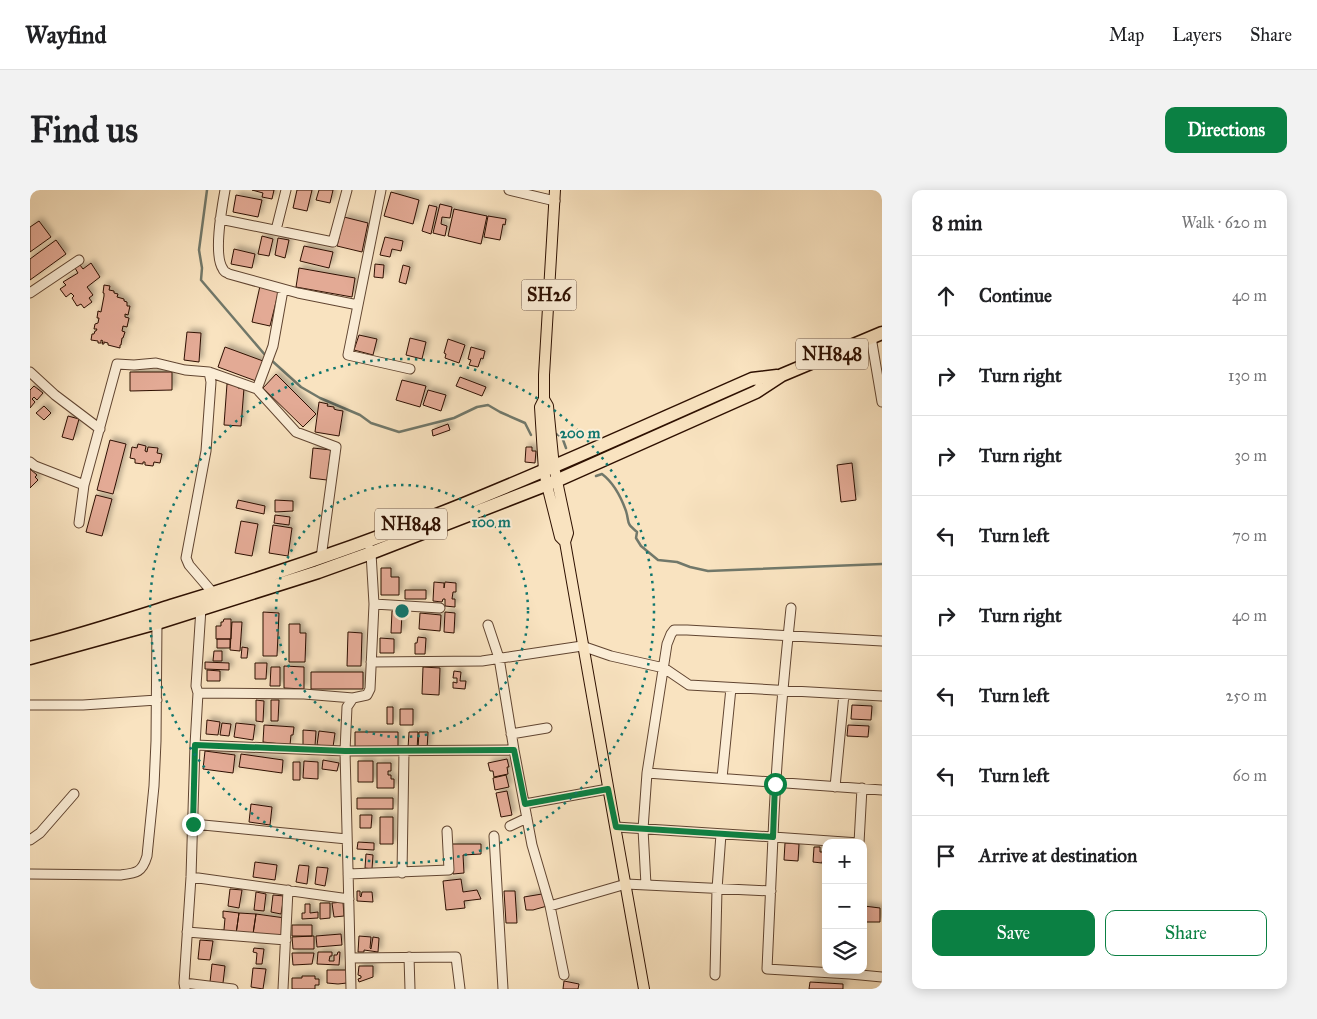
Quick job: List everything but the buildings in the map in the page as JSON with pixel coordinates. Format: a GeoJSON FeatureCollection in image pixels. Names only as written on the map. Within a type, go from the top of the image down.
{"type":"FeatureCollection","features":[{"type":"Feature","properties":{"kind":"highway","name":"NH848"},"geometry":{"type":"LineString","coordinates":[[30,658],[156,617],[213,593],[321,558],[370,547],[551,483],[756,392],[782,375],[876,335]]}},
{"type":"Feature","properties":{"kind":"highway","name":"NH848"},"geometry":{"type":"LineString","coordinates":[[30,648],[91,632],[201,608],[318,572],[463,505],[752,379],[782,375]]}},
{"type":"Feature","properties":{"kind":"main road","name":"SH26"},"geometry":{"type":"LineString","coordinates":[[556,190],[544,400],[540,407],[551,483],[568,533],[565,542],[582,646],[644,989]]}},
{"type":"Feature","properties":{"kind":"street"},"geometry":{"type":"LineString","coordinates":[[226,190],[220,219],[218,245],[220,264],[223,271],[283,290],[358,305]]}},
{"type":"Feature","properties":{"kind":"street"},"geometry":{"type":"LineString","coordinates":[[276,230],[286,190]]}},
{"type":"Feature","properties":{"kind":"street"},"geometry":{"type":"LineString","coordinates":[[220,219],[333,242],[347,190]]}},
{"type":"Feature","properties":{"kind":"street"},"geometry":{"type":"LineString","coordinates":[[381,190],[348,355],[410,369]]}},
{"type":"Feature","properties":{"kind":"street"},"geometry":{"type":"LineString","coordinates":[[509,190],[555,201]]}},
{"type":"Feature","properties":{"kind":"street"},"geometry":{"type":"LineString","coordinates":[[30,293],[80,260]]}},
{"type":"Feature","properties":{"kind":"street"},"geometry":{"type":"LineString","coordinates":[[257,389],[273,346],[283,290]]}},
{"type":"Feature","properties":{"kind":"street"},"geometry":{"type":"LineString","coordinates":[[876,335],[882,402]]}},
{"type":"Feature","properties":{"kind":"street"},"geometry":{"type":"LineString","coordinates":[[80,523],[84,485],[117,364],[156,363],[185,370],[209,372],[257,389],[296,432],[336,447],[321,558]]}},
{"type":"Feature","properties":{"kind":"street"},"geometry":{"type":"LineString","coordinates":[[30,372],[55,395],[100,429]]}},
{"type":"Feature","properties":{"kind":"street"},"geometry":{"type":"LineString","coordinates":[[209,372],[212,382],[206,451],[186,558],[189,566],[213,593]]}},
{"type":"Feature","properties":{"kind":"street"},"geometry":{"type":"LineString","coordinates":[[30,462],[34,466],[84,485]]}},
{"type":"Feature","properties":{"kind":"street"},"geometry":{"type":"LineString","coordinates":[[198,693],[304,694],[353,698],[369,693],[374,604],[370,547]]}},
{"type":"Feature","properties":{"kind":"street"},"geometry":{"type":"LineString","coordinates":[[374,604],[440,608]]}},
{"type":"Feature","properties":{"kind":"street"},"geometry":{"type":"LineString","coordinates":[[201,608],[196,686],[198,693],[191,877],[184,986],[233,989]]}},
{"type":"Feature","properties":{"kind":"street"},"geometry":{"type":"LineString","coordinates":[[791,608],[775,782],[767,970],[822,971]]}},
{"type":"Feature","properties":{"kind":"street"},"geometry":{"type":"LineString","coordinates":[[30,874],[120,875],[134,873],[140,870],[145,863],[154,786],[156,617]]}},
{"type":"Feature","properties":{"kind":"street"},"geometry":{"type":"LineString","coordinates":[[488,625],[500,658],[526,818],[550,906],[564,975]]}},
{"type":"Feature","properties":{"kind":"street"},"geometry":{"type":"LineString","coordinates":[[646,885],[643,829],[647,773],[667,644],[674,630],[882,642]]}},
{"type":"Feature","properties":{"kind":"street"},"geometry":{"type":"LineString","coordinates":[[371,662],[482,661],[582,646],[611,656],[664,668],[689,685],[882,696]]}},
{"type":"Feature","properties":{"kind":"street"},"geometry":{"type":"LineString","coordinates":[[722,778],[731,688]]}},
{"type":"Feature","properties":{"kind":"street"},"geometry":{"type":"LineString","coordinates":[[835,786],[844,694]]}},
{"type":"Feature","properties":{"kind":"street"},"geometry":{"type":"LineString","coordinates":[[352,989],[345,751],[347,707],[353,698]]}},
{"type":"Feature","properties":{"kind":"street"},"geometry":{"type":"LineString","coordinates":[[30,705],[93,705],[156,700]]}},
{"type":"Feature","properties":{"kind":"street"},"geometry":{"type":"LineString","coordinates":[[511,734],[547,728]]}},
{"type":"Feature","properties":{"kind":"street"},"geometry":{"type":"LineString","coordinates":[[195,745],[345,751],[514,750]]}},
{"type":"Feature","properties":{"kind":"street"},"geometry":{"type":"LineString","coordinates":[[402,873],[404,750]]}},
{"type":"Feature","properties":{"kind":"street"},"geometry":{"type":"LineString","coordinates":[[647,773],[882,790]]}},
{"type":"Feature","properties":{"kind":"street"},"geometry":{"type":"LineString","coordinates":[[859,839],[862,788]]}},
{"type":"Feature","properties":{"kind":"street"},"geometry":{"type":"LineString","coordinates":[[525,804],[608,789]]}},
{"type":"Feature","properties":{"kind":"street"},"geometry":{"type":"LineString","coordinates":[[30,840],[40,833],[74,794]]}},
{"type":"Feature","properties":{"kind":"street"},"geometry":{"type":"LineString","coordinates":[[510,826],[526,818]]}},
{"type":"Feature","properties":{"kind":"street"},"geometry":{"type":"LineString","coordinates":[[193,824],[347,839]]}},
{"type":"Feature","properties":{"kind":"street"},"geometry":{"type":"LineString","coordinates":[[616,827],[822,840]]}},
{"type":"Feature","properties":{"kind":"street"},"geometry":{"type":"LineString","coordinates":[[348,874],[449,870],[448,831]]}},
{"type":"Feature","properties":{"kind":"street"},"geometry":{"type":"LineString","coordinates":[[715,975],[716,889],[721,834]]}},
{"type":"Feature","properties":{"kind":"street"},"geometry":{"type":"LineString","coordinates":[[494,836],[503,989]]}},
{"type":"Feature","properties":{"kind":"street"},"geometry":{"type":"LineString","coordinates":[[191,877],[349,899]]}},
{"type":"Feature","properties":{"kind":"street"},"geometry":{"type":"LineString","coordinates":[[550,906],[626,884],[771,891]]}},
{"type":"Feature","properties":{"kind":"street"},"geometry":{"type":"LineString","coordinates":[[283,989],[288,890]]}},
{"type":"Feature","properties":{"kind":"street"},"geometry":{"type":"LineString","coordinates":[[188,932],[286,940]]}},
{"type":"Feature","properties":{"kind":"street"},"geometry":{"type":"LineString","coordinates":[[352,958],[456,956],[460,989]]}},
{"type":"Feature","properties":{"kind":"street"},"geometry":{"type":"LineString","coordinates":[[409,957],[410,989]]}},
{"type":"Feature","properties":{"kind":"street"},"geometry":{"type":"LineString","coordinates":[[863,974],[882,977]]}},
{"type":"Feature","properties":{"kind":"waterway"},"geometry":{"type":"LineString","coordinates":[[207,190],[199,250],[202,268],[201,280],[266,356]]}},
{"type":"Feature","properties":{"kind":"waterway"},"geometry":{"type":"LineString","coordinates":[[270,359],[301,387],[320,398],[360,415],[371,423],[399,432],[454,418],[477,407],[488,405],[525,423],[531,435]]}},
{"type":"Feature","properties":{"kind":"waterway"},"geometry":{"type":"LineString","coordinates":[[554,433],[562,437],[566,448]]}},
{"type":"Feature","properties":{"kind":"waterway"},"geometry":{"type":"LineString","coordinates":[[596,476],[602,474],[614,486],[626,511],[629,524],[637,532],[636,538],[641,546],[658,560],[677,562],[708,571],[882,564]]}},
{"type":"Feature","properties":{"kind":"route"},"geometry":{"type":"LineString","coordinates":[[193,824],[195,745],[345,751],[514,750],[525,804],[608,789],[616,827],[773,837],[775,784]]}}]}
